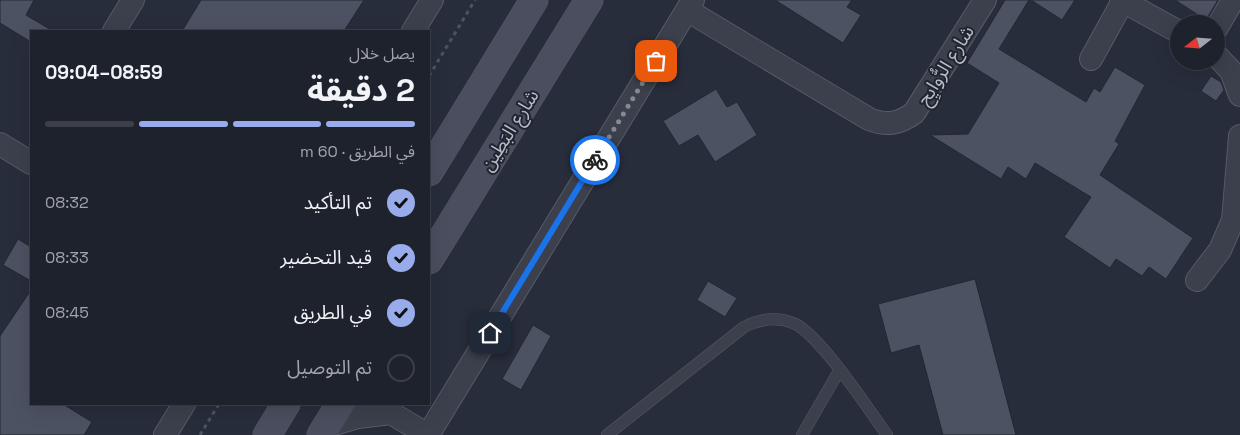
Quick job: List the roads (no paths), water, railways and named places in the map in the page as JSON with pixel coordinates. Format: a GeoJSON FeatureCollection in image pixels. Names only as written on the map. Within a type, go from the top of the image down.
{"type":"FeatureCollection","features":[{"type":"Feature","properties":{"kind":"main road"},"geometry":{"type":"LineString","coordinates":[[430,170],[534,0]]}},
{"type":"Feature","properties":{"kind":"main road","name":"شارع البَطِين"},"geometry":{"type":"LineString","coordinates":[[430,258],[589,0]]}},
{"type":"Feature","properties":{"kind":"main road"},"geometry":{"type":"LineString","coordinates":[[267,435],[285,405]]}},
{"type":"Feature","properties":{"kind":"street"},"geometry":{"type":"LineString","coordinates":[[115,30],[133,0]]}},
{"type":"Feature","properties":{"kind":"street"},"geometry":{"type":"LineString","coordinates":[[413,30],[432,0]]}},
{"type":"Feature","properties":{"kind":"street","name":"شارع الرُّوايِح"},"geometry":{"type":"LineString","coordinates":[[690,5],[869,119],[888,124],[897,122],[914,113],[985,0]]}},
{"type":"Feature","properties":{"kind":"street"},"geometry":{"type":"LineString","coordinates":[[1092,59],[1122,0],[1170,27]]}},
{"type":"Feature","properties":{"kind":"street"},"geometry":{"type":"LineString","coordinates":[[1224,15],[1233,0]]}},
{"type":"Feature","properties":{"kind":"street"},"geometry":{"type":"LineString","coordinates":[[329,422],[388,409],[428,435],[690,5]]}},
{"type":"Feature","properties":{"kind":"street"},"geometry":{"type":"LineString","coordinates":[[1225,65],[1231,71],[1240,95]]}},
{"type":"Feature","properties":{"kind":"street"},"geometry":{"type":"LineString","coordinates":[[1197,280],[1220,250],[1233,220],[1240,136]]}},
{"type":"Feature","properties":{"kind":"street"},"geometry":{"type":"LineString","coordinates":[[0,144],[30,162]]}},
{"type":"Feature","properties":{"kind":"street"},"geometry":{"type":"LineString","coordinates":[[165,435],[183,405]]}},
{"type":"Feature","properties":{"kind":"lane"},"geometry":{"type":"LineString","coordinates":[[607,435],[744,327],[755,322],[781,320],[805,330],[839,371],[887,435]]}},
{"type":"Feature","properties":{"kind":"lane"},"geometry":{"type":"LineString","coordinates":[[802,435],[839,371]]}}]}
